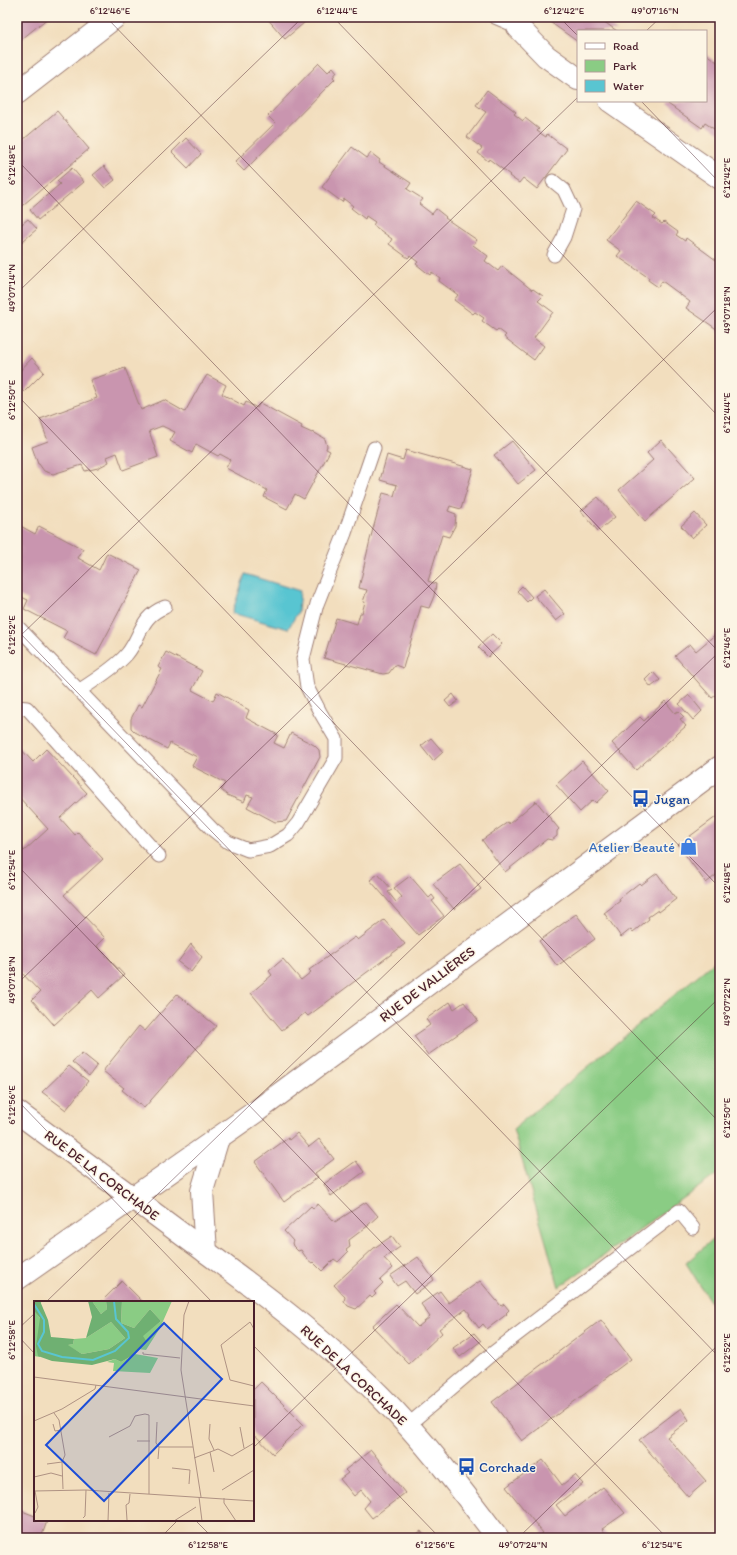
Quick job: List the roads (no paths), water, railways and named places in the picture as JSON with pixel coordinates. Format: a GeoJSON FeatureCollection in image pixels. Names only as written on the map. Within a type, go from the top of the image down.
{"type":"FeatureCollection","features":[{"type":"Feature","properties":{"kind":"main road"},"geometry":{"type":"LineString","coordinates":[[18,90],[115,17]]}},
{"type":"Feature","properties":{"kind":"main road"},"geometry":{"type":"LineString","coordinates":[[519,22],[546,56],[577,78]]}},
{"type":"Feature","properties":{"kind":"main road"},"geometry":{"type":"LineString","coordinates":[[611,102],[720,178]]}},
{"type":"Feature","properties":{"kind":"main road","name":"RUE DE VALLIÈRES"},"geometry":{"type":"LineString","coordinates":[[17,1279],[277,1096],[720,767]]}},
{"type":"Feature","properties":{"kind":"main road","name":"RUE DE LA CORCHADE"},"geometry":{"type":"LineString","coordinates":[[17,1112],[292,1317],[334,1352],[380,1395],[408,1424],[498,1538]]}},
{"type":"Feature","properties":{"kind":"main road"},"geometry":{"type":"LineString","coordinates":[[206,1252],[202,1191],[218,1138]]}},
{"type":"Feature","properties":{"kind":"lane"},"geometry":{"type":"LineString","coordinates":[[495,17],[519,22]]}},
{"type":"Feature","properties":{"kind":"lane"},"geometry":{"type":"LineString","coordinates":[[553,181],[564,190],[573,209],[564,237],[554,256]]}},
{"type":"Feature","properties":{"kind":"lane"},"geometry":{"type":"LineString","coordinates":[[17,626],[213,830],[228,842],[248,850],[270,846],[288,835],[298,823],[336,758],[336,739],[320,712],[308,687],[303,659],[317,604],[345,533],[374,448]]}},
{"type":"Feature","properties":{"kind":"lane"},"geometry":{"type":"LineString","coordinates":[[80,690],[99,677],[127,654],[147,618],[155,611],[165,607]]}},
{"type":"Feature","properties":{"kind":"lane"},"geometry":{"type":"LineString","coordinates":[[17,707],[27,708],[160,856]]}},
{"type":"Feature","properties":{"kind":"lane"},"geometry":{"type":"LineString","coordinates":[[408,1424],[493,1353],[680,1211],[693,1228]]}},
{"type":"Feature","properties":{"kind":"water"},"geometry":{"type":"Polygon","coordinates":[[[245,574],[300,591],[298,612],[288,629],[232,613],[245,574]]]}},
{"type":"Feature","properties":{"kind":"place","name":"Jugan"},"geometry":{"type":"Point","coordinates":[641,799]}},
{"type":"Feature","properties":{"kind":"place","name":"Atelier Beauté"},"geometry":{"type":"Point","coordinates":[688,847]}},
{"type":"Feature","properties":{"kind":"place","name":"Corchade"},"geometry":{"type":"Point","coordinates":[466,1467]}}]}
